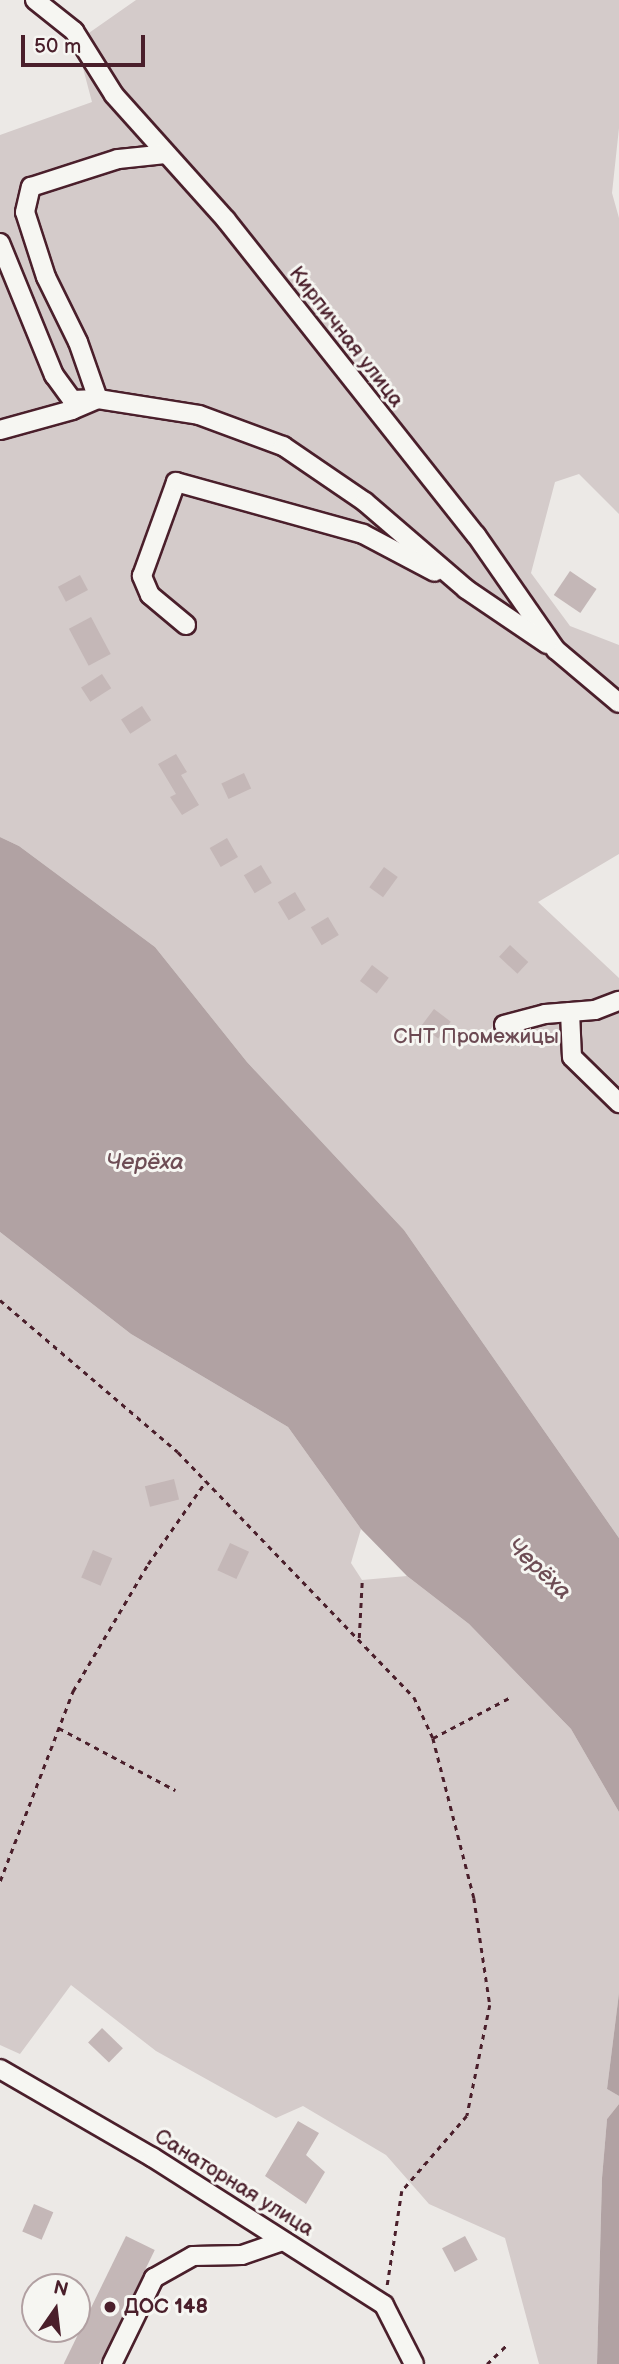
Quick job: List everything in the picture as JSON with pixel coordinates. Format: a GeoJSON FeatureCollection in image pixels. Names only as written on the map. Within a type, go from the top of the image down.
{"type":"FeatureCollection","features":[{"type":"Feature","properties":{"kind":"street","name":"Кирпичная улица"},"geometry":{"type":"LineString","coordinates":[[35,0],[74,31],[114,95],[226,220],[476,535],[556,650],[619,703]]}},
{"type":"Feature","properties":{"kind":"street"},"geometry":{"type":"LineString","coordinates":[[98,399],[42,264],[25,212],[31,187],[118,159],[166,154]]}},
{"type":"Feature","properties":{"kind":"street"},"geometry":{"type":"LineString","coordinates":[[0,243],[54,375],[72,400],[98,399],[199,415],[283,446],[365,502],[466,589]]}},
{"type":"Feature","properties":{"kind":"street"},"geometry":{"type":"LineString","coordinates":[[0,430],[98,399]]}},
{"type":"Feature","properties":{"kind":"street"},"geometry":{"type":"LineString","coordinates":[[186,625],[150,596],[142,576],[176,482],[363,534],[466,589],[556,650]]}},
{"type":"Feature","properties":{"kind":"street"},"geometry":{"type":"LineString","coordinates":[[504,1025],[595,1010],[619,1001]]}},
{"type":"Feature","properties":{"kind":"street"},"geometry":{"type":"LineString","coordinates":[[570,1012],[572,1056],[619,1103]]}},
{"type":"Feature","properties":{"kind":"street","name":"Санаторная улица"},"geometry":{"type":"LineString","coordinates":[[0,2069],[384,2305]]}},
{"type":"Feature","properties":{"kind":"street"},"geometry":{"type":"LineString","coordinates":[[112,2364],[153,2278],[192,2256],[242,2255],[283,2241]]}},
{"type":"Feature","properties":{"kind":"street"},"geometry":{"type":"LineString","coordinates":[[384,2305],[414,2364]]}},
{"type":"Feature","properties":{"kind":"path"},"geometry":{"type":"LineString","coordinates":[[0,1300],[206,1481],[414,1697],[433,1738],[474,1898],[490,2005],[467,2116],[402,2191],[384,2305]]}},
{"type":"Feature","properties":{"kind":"path"},"geometry":{"type":"LineString","coordinates":[[0,1881],[74,1691],[148,1564],[206,1481]]}},
{"type":"Feature","properties":{"kind":"path"},"geometry":{"type":"LineString","coordinates":[[359,1638],[362,1580]]}},
{"type":"Feature","properties":{"kind":"path"},"geometry":{"type":"LineString","coordinates":[[433,1738],[509,1698]]}},
{"type":"Feature","properties":{"kind":"path"},"geometry":{"type":"LineString","coordinates":[[59,1728],[175,1790]]}},
{"type":"Feature","properties":{"kind":"path"},"geometry":{"type":"LineString","coordinates":[[487,2364],[509,2343]]}},
{"type":"Feature","properties":{"kind":"green space","name":"СНТ Промежицы"},"geometry":{"type":"Polygon","coordinates":[[[136,0],[619,0],[619,128],[612,193],[619,218],[619,514],[579,474],[555,482],[531,573],[570,626],[619,645],[619,854],[538,902],[619,978],[619,1538],[404,1230],[247,1062],[155,947],[19,846],[0,837],[0,135],[92,102],[76,42],[136,0]]]}},
{"type":"Feature","properties":{"kind":"green space"},"geometry":{"type":"Polygon","coordinates":[[[0,1232],[131,1334],[288,1427],[361,1529],[351,1563],[362,1580],[407,1576],[469,1624],[571,1729],[619,1812],[619,1993],[607,2089],[619,2096],[619,2104],[607,2119],[602,2178],[597,2364],[539,2364],[505,2238],[429,2204],[386,2155],[303,2106],[276,2118],[156,2051],[71,1985],[20,2054],[0,2045],[0,1232]]]}},
{"type":"Feature","properties":{"kind":"water","name":"Черёха"},"geometry":{"type":"Polygon","coordinates":[[[0,837],[19,846],[155,947],[247,1062],[404,1230],[619,1538],[619,1812],[571,1729],[469,1624],[407,1576],[361,1529],[288,1427],[131,1334],[0,1232],[0,837]]]}},
{"type":"Feature","properties":{"kind":"water"},"geometry":{"type":"Polygon","coordinates":[[[619,1993],[619,2096],[607,2089],[619,1993]]]}},
{"type":"Feature","properties":{"kind":"water"},"geometry":{"type":"Polygon","coordinates":[[[619,2104],[619,2364],[597,2364],[602,2178],[607,2119],[619,2104]]]}},
{"type":"Feature","properties":{"kind":"building"},"geometry":{"type":"Polygon","coordinates":[[[570,571],[597,589],[580,613],[554,595],[570,571]]]}},
{"type":"Feature","properties":{"kind":"building"},"geometry":{"type":"Polygon","coordinates":[[[80,575],[88,590],[66,602],[58,587],[80,575]]]}},
{"type":"Feature","properties":{"kind":"building"},"geometry":{"type":"Polygon","coordinates":[[[91,617],[111,654],[89,666],[69,629],[91,617]]]}},
{"type":"Feature","properties":{"kind":"building"},"geometry":{"type":"Polygon","coordinates":[[[102,674],[111,688],[90,702],[81,688],[102,674]]]}},
{"type":"Feature","properties":{"kind":"building"},"geometry":{"type":"Polygon","coordinates":[[[142,706],[151,720],[130,734],[121,720],[142,706]]]}},
{"type":"Feature","properties":{"kind":"building"},"geometry":{"type":"Polygon","coordinates":[[[176,754],[187,772],[181,775],[199,805],[182,815],[170,797],[176,794],[158,764],[176,754]]]}},
{"type":"Feature","properties":{"kind":"building"},"geometry":{"type":"Polygon","coordinates":[[[244,773],[251,788],[229,799],[221,784],[244,773]]]}},
{"type":"Feature","properties":{"kind":"building"},"geometry":{"type":"Polygon","coordinates":[[[227,838],[238,857],[221,867],[210,848],[227,838]]]}},
{"type":"Feature","properties":{"kind":"building"},"geometry":{"type":"Polygon","coordinates":[[[261,865],[272,883],[255,893],[244,875],[261,865]]]}},
{"type":"Feature","properties":{"kind":"building"},"geometry":{"type":"Polygon","coordinates":[[[384,867],[398,877],[383,897],[369,887],[384,867]]]}},
{"type":"Feature","properties":{"kind":"building"},"geometry":{"type":"Polygon","coordinates":[[[295,892],[306,910],[289,920],[278,902],[295,892]]]}},
{"type":"Feature","properties":{"kind":"building"},"geometry":{"type":"Polygon","coordinates":[[[328,917],[339,935],[322,945],[311,927],[328,917]]]}},
{"type":"Feature","properties":{"kind":"building"},"geometry":{"type":"Polygon","coordinates":[[[510,945],[528,962],[517,974],[499,957],[510,945]]]}},
{"type":"Feature","properties":{"kind":"building"},"geometry":{"type":"Polygon","coordinates":[[[372,965],[389,978],[377,994],[360,981],[372,965]]]}},
{"type":"Feature","properties":{"kind":"building"},"geometry":{"type":"Polygon","coordinates":[[[434,1009],[451,1022],[438,1038],[421,1026],[434,1009]]]}},
{"type":"Feature","properties":{"kind":"building"},"geometry":{"type":"Polygon","coordinates":[[[174,1479],[179,1499],[150,1507],[145,1486],[174,1479]]]}},
{"type":"Feature","properties":{"kind":"building"},"geometry":{"type":"Polygon","coordinates":[[[230,1543],[249,1552],[236,1579],[217,1570],[230,1543]]]}},
{"type":"Feature","properties":{"kind":"building"},"geometry":{"type":"Polygon","coordinates":[[[93,1550],[112,1558],[101,1586],[81,1578],[93,1550]]]}},
{"type":"Feature","properties":{"kind":"building"},"geometry":{"type":"Polygon","coordinates":[[[102,2028],[123,2048],[109,2063],[88,2042],[102,2028]]]}},
{"type":"Feature","properties":{"kind":"building"},"geometry":{"type":"Polygon","coordinates":[[[298,2121],[319,2133],[306,2155],[325,2172],[306,2204],[265,2176],[298,2121]]]}},
{"type":"Feature","properties":{"kind":"building"},"geometry":{"type":"Polygon","coordinates":[[[34,2204],[53,2212],[42,2240],[22,2232],[34,2204]]]}},
{"type":"Feature","properties":{"kind":"building","name":"ДОС 148"},"geometry":{"type":"Polygon","coordinates":[[[126,2236],[155,2250],[99,2364],[65,2364],[74,2343],[91,2343],[91,2308],[126,2236]]]}},
{"type":"Feature","properties":{"kind":"building"},"geometry":{"type":"Polygon","coordinates":[[[465,2236],[478,2260],[455,2272],[442,2248],[465,2236]]]}},
{"type":"Feature","properties":{"kind":"place","name":"ДОС 148"},"geometry":{"type":"Point","coordinates":[110,2307]}}]}
